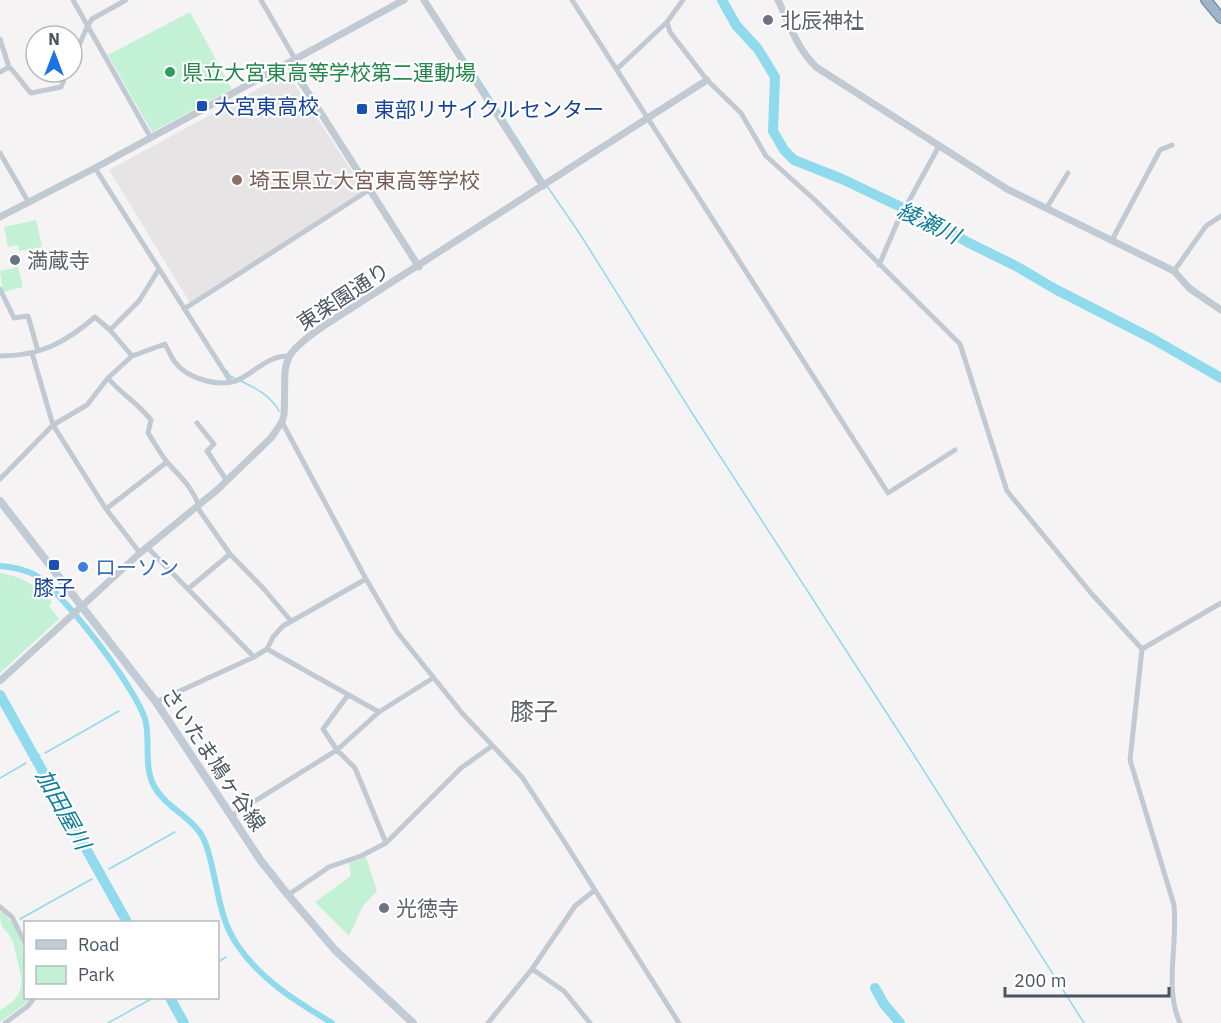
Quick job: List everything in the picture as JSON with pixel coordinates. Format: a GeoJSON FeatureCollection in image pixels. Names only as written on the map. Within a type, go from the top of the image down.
{"type":"FeatureCollection","features":[{"type":"Feature","properties":{"kind":"highway"},"geometry":{"type":"LineString","coordinates":[[1206,0],[1221,18]]}},
{"type":"Feature","properties":{"kind":"main road","name":"さいたま鳩ヶ谷線"},"geometry":{"type":"LineString","coordinates":[[0,501],[156,702],[261,861],[335,950],[413,1023]]}},
{"type":"Feature","properties":{"kind":"street"},"geometry":{"type":"LineString","coordinates":[[73,0],[151,138]]}},
{"type":"Feature","properties":{"kind":"street"},"geometry":{"type":"LineString","coordinates":[[84,34],[92,19],[126,0]]}},
{"type":"Feature","properties":{"kind":"street"},"geometry":{"type":"LineString","coordinates":[[261,0],[292,61],[369,190],[419,267]]}},
{"type":"Feature","properties":{"kind":"street"},"geometry":{"type":"LineString","coordinates":[[0,217],[151,138],[404,0]]}},
{"type":"Feature","properties":{"kind":"street"},"geometry":{"type":"LineString","coordinates":[[424,0],[543,186]]}},
{"type":"Feature","properties":{"kind":"street"},"geometry":{"type":"LineString","coordinates":[[572,0],[888,493],[955,450]]}},
{"type":"Feature","properties":{"kind":"street"},"geometry":{"type":"LineString","coordinates":[[617,69],[667,22],[683,0]]}},
{"type":"Feature","properties":{"kind":"street"},"geometry":{"type":"LineString","coordinates":[[778,0],[795,40],[804,55],[816,67],[1007,189],[1174,271],[1189,288],[1221,310]]}},
{"type":"Feature","properties":{"kind":"street"},"geometry":{"type":"LineString","coordinates":[[667,22],[670,32],[706,80],[741,113],[766,156],[818,202],[960,345],[1007,491],[1091,593],[1142,649],[1130,760],[1174,905],[1176,924],[1172,1002],[1180,1023]]}},
{"type":"Feature","properties":{"kind":"street"},"geometry":{"type":"LineString","coordinates":[[0,39],[9,67],[21,78],[24,86],[31,93],[61,87],[62,84]]}},
{"type":"Feature","properties":{"kind":"street"},"geometry":{"type":"LineString","coordinates":[[0,72],[9,67]]}},
{"type":"Feature","properties":{"kind":"street","name":"東楽園通り"},"geometry":{"type":"LineString","coordinates":[[282,422],[284,374],[288,356],[306,338],[706,80]]}},
{"type":"Feature","properties":{"kind":"street"},"geometry":{"type":"LineString","coordinates":[[1112,240],[1160,150],[1172,145]]}},
{"type":"Feature","properties":{"kind":"street"},"geometry":{"type":"LineString","coordinates":[[879,265],[898,221],[939,146]]}},
{"type":"Feature","properties":{"kind":"street"},"geometry":{"type":"LineString","coordinates":[[0,153],[29,203]]}},
{"type":"Feature","properties":{"kind":"street"},"geometry":{"type":"LineString","coordinates":[[95,168],[231,382]]}},
{"type":"Feature","properties":{"kind":"street"},"geometry":{"type":"LineString","coordinates":[[1046,209],[1068,173]]}},
{"type":"Feature","properties":{"kind":"street"},"geometry":{"type":"LineString","coordinates":[[184,309],[369,190]]}},
{"type":"Feature","properties":{"kind":"street"},"geometry":{"type":"LineString","coordinates":[[1174,271],[1206,226],[1221,216]]}},
{"type":"Feature","properties":{"kind":"street"},"geometry":{"type":"LineString","coordinates":[[110,330],[140,301],[159,269]]}},
{"type":"Feature","properties":{"kind":"street"},"geometry":{"type":"LineString","coordinates":[[0,289],[14,318],[28,316],[53,425],[106,509],[140,553]]}},
{"type":"Feature","properties":{"kind":"street"},"geometry":{"type":"LineString","coordinates":[[0,356],[16,356],[35,352],[73,336],[95,317],[110,330],[132,356]]}},
{"type":"Feature","properties":{"kind":"street"},"geometry":{"type":"LineString","coordinates":[[0,479],[53,425],[87,405],[108,378],[132,356],[165,345],[175,363],[188,373],[207,381],[231,382],[279,356],[288,356]]}},
{"type":"Feature","properties":{"kind":"street"},"geometry":{"type":"LineString","coordinates":[[108,378],[151,420],[148,433],[167,462],[193,491],[198,506],[230,554],[258,581],[291,621]]}},
{"type":"Feature","properties":{"kind":"street"},"geometry":{"type":"LineString","coordinates":[[0,681],[140,553],[227,481],[271,438],[282,422],[397,632],[433,678],[522,777],[679,1023]]}},
{"type":"Feature","properties":{"kind":"street"},"geometry":{"type":"LineString","coordinates":[[197,423],[214,444],[207,451],[227,481]]}},
{"type":"Feature","properties":{"kind":"street"},"geometry":{"type":"LineString","coordinates":[[106,509],[167,462]]}},
{"type":"Feature","properties":{"kind":"street"},"geometry":{"type":"LineString","coordinates":[[147,547],[254,657]]}},
{"type":"Feature","properties":{"kind":"street"},"geometry":{"type":"LineString","coordinates":[[188,589],[230,554]]}},
{"type":"Feature","properties":{"kind":"street"},"geometry":{"type":"LineString","coordinates":[[156,702],[254,657],[267,649],[273,637],[291,621],[366,579]]}},
{"type":"Feature","properties":{"kind":"street"},"geometry":{"type":"LineString","coordinates":[[1142,649],[1221,603]]}},
{"type":"Feature","properties":{"kind":"street"},"geometry":{"type":"LineString","coordinates":[[267,649],[379,712]]}},
{"type":"Feature","properties":{"kind":"street"},"geometry":{"type":"LineString","coordinates":[[231,816],[338,750],[379,712],[433,678]]}},
{"type":"Feature","properties":{"kind":"street"},"geometry":{"type":"LineString","coordinates":[[348,695],[323,729],[355,768],[386,843]]}},
{"type":"Feature","properties":{"kind":"street"},"geometry":{"type":"LineString","coordinates":[[288,895],[329,867],[361,856],[386,843],[462,768],[492,746]]}},
{"type":"Feature","properties":{"kind":"street"},"geometry":{"type":"LineString","coordinates":[[488,1023],[532,969],[575,906],[595,890]]}},
{"type":"Feature","properties":{"kind":"street"},"geometry":{"type":"LineString","coordinates":[[0,907],[12,917],[24,941]]}},
{"type":"Feature","properties":{"kind":"street"},"geometry":{"type":"LineString","coordinates":[[532,969],[564,991],[590,1023]]}},
{"type":"Feature","properties":{"kind":"street"},"geometry":{"type":"LineString","coordinates":[[5,1023],[28,1006],[33,999]]}},
{"type":"Feature","properties":{"kind":"shaded area","name":"埼玉県立大宮東高等学校"},"geometry":{"type":"Polygon","coordinates":[[[287,73],[365,191],[190,303],[109,170],[287,73]]]}},
{"type":"Feature","properties":{"kind":"green space","name":"県立大宮東高等学校第二運動場"},"geometry":{"type":"Polygon","coordinates":[[[190,12],[232,89],[152,132],[108,55],[190,12]]]}},
{"type":"Feature","properties":{"kind":"green space"},"geometry":{"type":"Polygon","coordinates":[[[36,220],[42,247],[19,251],[18,245],[8,247],[4,227],[36,220]]]}},
{"type":"Feature","properties":{"kind":"green space"},"geometry":{"type":"Polygon","coordinates":[[[18,267],[23,287],[3,292],[0,271],[18,267]]]}},
{"type":"Feature","properties":{"kind":"green space"},"geometry":{"type":"Polygon","coordinates":[[[0,573],[22,579],[40,591],[52,602],[49,606],[59,619],[0,673],[0,573]]]}},
{"type":"Feature","properties":{"kind":"green space"},"geometry":{"type":"Polygon","coordinates":[[[366,857],[377,891],[363,906],[349,936],[315,902],[351,876],[349,863],[366,857]]]}},
{"type":"Feature","properties":{"kind":"green space"},"geometry":{"type":"Polygon","coordinates":[[[0,911],[9,919],[21,939],[24,950],[24,999],[30,999],[0,1022],[0,1010],[18,995],[21,983],[14,945],[0,918],[0,911]]]}},
{"type":"Feature","properties":{"kind":"waterway","name":"綾瀬川"},"geometry":{"type":"LineString","coordinates":[[722,0],[736,25],[758,49],[775,77],[773,131],[784,150],[794,160],[842,179],[941,226],[1055,289],[1153,339],[1221,378]]}},
{"type":"Feature","properties":{"kind":"waterway"},"geometry":{"type":"LineString","coordinates":[[477,76],[544,181]]}},
{"type":"Feature","properties":{"kind":"waterway"},"geometry":{"type":"LineString","coordinates":[[547,186],[580,234],[692,413],[912,752],[1084,1023]]}},
{"type":"Feature","properties":{"kind":"waterway"},"geometry":{"type":"LineString","coordinates":[[227,371],[236,379]]}},
{"type":"Feature","properties":{"kind":"waterway"},"geometry":{"type":"LineString","coordinates":[[241,381],[267,397],[279,411]]}},
{"type":"Feature","properties":{"kind":"waterway"},"geometry":{"type":"LineString","coordinates":[[0,566],[27,571],[35,575],[63,600],[97,641],[128,685],[145,719],[149,770],[154,786],[166,801],[188,819],[205,842],[225,921],[238,946],[269,980],[332,1023]]}},
{"type":"Feature","properties":{"kind":"waterway","name":"加田屋川"},"geometry":{"type":"LineString","coordinates":[[0,695],[126,921]]}},
{"type":"Feature","properties":{"kind":"waterway"},"geometry":{"type":"LineString","coordinates":[[45,753],[119,711]]}},
{"type":"Feature","properties":{"kind":"waterway","name":"加田屋川"},"geometry":{"type":"LineString","coordinates":[[31,760],[40,755]]}},
{"type":"Feature","properties":{"kind":"waterway"},"geometry":{"type":"LineString","coordinates":[[0,778],[26,763]]}},
{"type":"Feature","properties":{"kind":"waterway"},"geometry":{"type":"LineString","coordinates":[[109,869],[175,832]]}},
{"type":"Feature","properties":{"kind":"waterway","name":"加田屋川"},"geometry":{"type":"LineString","coordinates":[[97,876],[104,872]]}},
{"type":"Feature","properties":{"kind":"waterway"},"geometry":{"type":"LineString","coordinates":[[20,919],[92,879]]}},
{"type":"Feature","properties":{"kind":"waterway"},"geometry":{"type":"LineString","coordinates":[[219,961],[226,957]]}},
{"type":"Feature","properties":{"kind":"waterway"},"geometry":{"type":"LineString","coordinates":[[875,988],[884,1004],[900,1023]]}},
{"type":"Feature","properties":{"kind":"waterway"},"geometry":{"type":"LineString","coordinates":[[108,1023],[151,999]]}},
{"type":"Feature","properties":{"kind":"waterway","name":"加田屋川"},"geometry":{"type":"LineString","coordinates":[[171,999],[184,1023]]}},
{"type":"Feature","properties":{"kind":"place","name":"北辰神社"},"geometry":{"type":"Point","coordinates":[768,20]}},
{"type":"Feature","properties":{"kind":"place","name":"県立大宮東高等学校第二運動場"},"geometry":{"type":"Point","coordinates":[170,72]}},
{"type":"Feature","properties":{"kind":"place","name":"大宮東高校"},"geometry":{"type":"Point","coordinates":[202,106]}},
{"type":"Feature","properties":{"kind":"place","name":"東部リサイクルセンター"},"geometry":{"type":"Point","coordinates":[362,109]}},
{"type":"Feature","properties":{"kind":"place","name":"埼玉県立大宮東高等学校"},"geometry":{"type":"Point","coordinates":[237,180]}},
{"type":"Feature","properties":{"kind":"place","name":"満蔵寺"},"geometry":{"type":"Point","coordinates":[15,260]}},
{"type":"Feature","properties":{"kind":"place","name":"膝子"},"geometry":{"type":"Point","coordinates":[54,565]}},
{"type":"Feature","properties":{"kind":"place","name":"ローソン"},"geometry":{"type":"Point","coordinates":[83,567]}},
{"type":"Feature","properties":{"kind":"place","name":"光徳寺"},"geometry":{"type":"Point","coordinates":[384,908]}},
{"type":"Feature","properties":{"kind":"district","name":"膝子"},"geometry":{"type":"Point","coordinates":[534,711]}}]}
